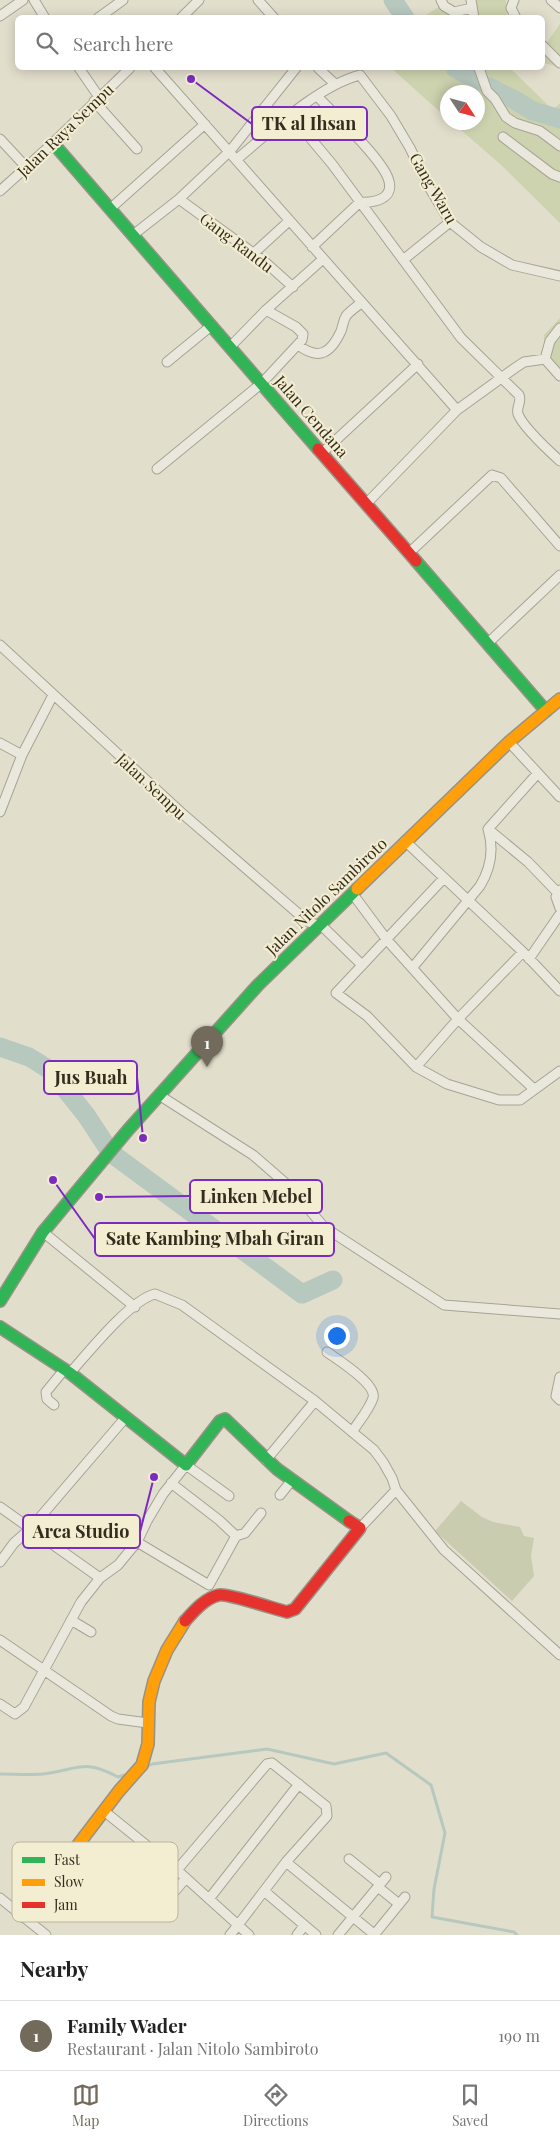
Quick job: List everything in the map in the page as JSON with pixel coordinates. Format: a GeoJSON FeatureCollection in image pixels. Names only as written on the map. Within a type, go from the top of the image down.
{"type":"FeatureCollection","features":[{"type":"Feature","properties":{"kind":"street"},"geometry":{"type":"LineString","coordinates":[[0,16],[24,0]]}},
{"type":"Feature","properties":{"kind":"street"},"geometry":{"type":"LineString","coordinates":[[34,0],[43,15]]}},
{"type":"Feature","properties":{"kind":"street"},"geometry":{"type":"LineString","coordinates":[[102,15],[123,0]]}},
{"type":"Feature","properties":{"kind":"street"},"geometry":{"type":"LineString","coordinates":[[184,15],[199,0]]}},
{"type":"Feature","properties":{"kind":"street"},"geometry":{"type":"LineString","coordinates":[[258,0],[271,15]]}},
{"type":"Feature","properties":{"kind":"street"},"geometry":{"type":"LineString","coordinates":[[441,0],[444,6],[454,12],[471,4]]}},
{"type":"Feature","properties":{"kind":"street"},"geometry":{"type":"LineString","coordinates":[[514,0],[511,8],[514,15]]}},
{"type":"Feature","properties":{"kind":"street"},"geometry":{"type":"LineString","coordinates":[[551,0],[560,8]]}},
{"type":"Feature","properties":{"kind":"street"},"geometry":{"type":"LineString","coordinates":[[545,48],[560,63]]}},
{"type":"Feature","properties":{"kind":"street"},"geometry":{"type":"LineString","coordinates":[[80,70],[97,99],[137,149]]}},
{"type":"Feature","properties":{"kind":"street","name":"Jalan Raya Sempu"},"geometry":{"type":"LineString","coordinates":[[0,191],[54,143],[128,70]]}},
{"type":"Feature","properties":{"kind":"street"},"geometry":{"type":"LineString","coordinates":[[157,70],[457,410]]}},
{"type":"Feature","properties":{"kind":"street"},"geometry":{"type":"LineString","coordinates":[[133,235],[179,199],[230,151],[294,70]]}},
{"type":"Feature","properties":{"kind":"street"},"geometry":{"type":"LineString","coordinates":[[237,159],[291,115],[335,84],[320,70]]}},
{"type":"Feature","properties":{"kind":"street"},"geometry":{"type":"LineString","coordinates":[[480,70],[487,91],[495,99],[506,117],[515,123],[540,131],[560,146]]}},
{"type":"Feature","properties":{"kind":"street","name":"Gang Waru"},"geometry":{"type":"LineString","coordinates":[[335,84],[360,75],[391,116],[450,222],[480,247],[512,265],[560,276]]}},
{"type":"Feature","properties":{"kind":"street"},"geometry":{"type":"LineString","coordinates":[[312,247],[360,202],[373,203],[383,198],[388,193],[389,179],[372,155],[317,96]]}},
{"type":"Feature","properties":{"kind":"street"},"geometry":{"type":"LineString","coordinates":[[291,115],[332,164],[461,338],[519,395],[521,399],[518,415],[535,437],[560,461]]}},
{"type":"Feature","properties":{"kind":"street"},"geometry":{"type":"LineString","coordinates":[[111,208],[205,124]]}},
{"type":"Feature","properties":{"kind":"street"},"geometry":{"type":"LineString","coordinates":[[502,138],[552,174],[560,177]]}},
{"type":"Feature","properties":{"kind":"street"},"geometry":{"type":"LineString","coordinates":[[0,139],[26,167]]}},
{"type":"Feature","properties":{"kind":"street","name":"Jalan Cendana"},"geometry":{"type":"LineString","coordinates":[[54,143],[546,711]]}},
{"type":"Feature","properties":{"kind":"street","name":"Gang Randu"},"geometry":{"type":"LineString","coordinates":[[179,199],[254,253],[293,287]]}},
{"type":"Feature","properties":{"kind":"street"},"geometry":{"type":"LineString","coordinates":[[254,253],[289,221]]}},
{"type":"Feature","properties":{"kind":"street"},"geometry":{"type":"LineString","coordinates":[[403,260],[450,222]]}},
{"type":"Feature","properties":{"kind":"street"},"geometry":{"type":"LineString","coordinates":[[230,347],[266,310],[323,259]]}},
{"type":"Feature","properties":{"kind":"street"},"geometry":{"type":"LineString","coordinates":[[298,345],[311,353],[323,353],[326,351],[339,335],[346,317],[361,303]]}},
{"type":"Feature","properties":{"kind":"street"},"geometry":{"type":"LineString","coordinates":[[157,469],[262,383],[302,340],[303,334],[296,327],[266,310]]}},
{"type":"Feature","properties":{"kind":"street"},"geometry":{"type":"LineString","coordinates":[[167,362],[211,326]]}},
{"type":"Feature","properties":{"kind":"street"},"geometry":{"type":"LineString","coordinates":[[546,359],[550,342],[560,328]]}},
{"type":"Feature","properties":{"kind":"street"},"geometry":{"type":"LineString","coordinates":[[367,503],[457,410],[524,362],[546,359]]}},
{"type":"Feature","properties":{"kind":"street"},"geometry":{"type":"LineString","coordinates":[[546,359],[560,376]]}},
{"type":"Feature","properties":{"kind":"street"},"geometry":{"type":"LineString","coordinates":[[322,453],[418,364]]}},
{"type":"Feature","properties":{"kind":"street"},"geometry":{"type":"LineString","coordinates":[[409,553],[492,475],[501,478],[560,546]]}},
{"type":"Feature","properties":{"kind":"street"},"geometry":{"type":"LineString","coordinates":[[487,644],[560,575]]}},
{"type":"Feature","properties":{"kind":"street","name":"Jalan Sempu"},"geometry":{"type":"LineString","coordinates":[[0,645],[184,816],[316,924],[362,966]]}},
{"type":"Feature","properties":{"kind":"street"},"geometry":{"type":"LineString","coordinates":[[0,812],[22,756],[53,695]]}},
{"type":"Feature","properties":{"kind":"street","name":"Jalan Nitolo Sambiroto"},"geometry":{"type":"LineString","coordinates":[[0,1301],[43,1232],[128,1130],[258,985],[310,934],[316,924],[352,893],[509,742],[560,699]]}},
{"type":"Feature","properties":{"kind":"street"},"geometry":{"type":"LineString","coordinates":[[509,742],[560,796]]}},
{"type":"Feature","properties":{"kind":"street"},"geometry":{"type":"LineString","coordinates":[[0,743],[22,756]]}},
{"type":"Feature","properties":{"kind":"street"},"geometry":{"type":"LineString","coordinates":[[488,829],[538,773]]}},
{"type":"Feature","properties":{"kind":"street"},"geometry":{"type":"LineString","coordinates":[[488,829],[559,891],[556,898],[560,908]]}},
{"type":"Feature","properties":{"kind":"street"},"geometry":{"type":"LineString","coordinates":[[413,967],[470,902],[486,876],[492,843],[488,829]]}},
{"type":"Feature","properties":{"kind":"street"},"geometry":{"type":"LineString","coordinates":[[405,841],[526,955],[560,991]]}},
{"type":"Feature","properties":{"kind":"street"},"geometry":{"type":"LineString","coordinates":[[444,878],[336,993],[367,1016],[416,1067],[447,1084],[499,1100],[520,1100],[560,1071]]}},
{"type":"Feature","properties":{"kind":"street"},"geometry":{"type":"LineString","coordinates":[[352,893],[387,940],[458,1019],[534,1089]]}},
{"type":"Feature","properties":{"kind":"street"},"geometry":{"type":"LineString","coordinates":[[416,1067],[458,1019],[526,955],[560,914]]}},
{"type":"Feature","properties":{"kind":"street"},"geometry":{"type":"LineString","coordinates":[[160,1095],[253,1155],[291,1188],[324,1227],[444,1305],[560,1314]]}},
{"type":"Feature","properties":{"kind":"street"},"geometry":{"type":"LineString","coordinates":[[43,1232],[135,1307]]}},
{"type":"Feature","properties":{"kind":"street"},"geometry":{"type":"LineString","coordinates":[[54,1405],[47,1399],[46,1392],[111,1327],[147,1297],[155,1294],[182,1305],[315,1401],[374,1450],[384,1462],[396,1490],[444,1550],[560,1655]]}},
{"type":"Feature","properties":{"kind":"street"},"geometry":{"type":"LineString","coordinates":[[0,1327],[67,1371],[186,1465],[229,1496]]}},
{"type":"Feature","properties":{"kind":"street"},"geometry":{"type":"LineString","coordinates":[[327,1352],[363,1379],[373,1391],[374,1396],[370,1405],[352,1432]]}},
{"type":"Feature","properties":{"kind":"street"},"geometry":{"type":"LineString","coordinates":[[560,1377],[556,1396],[560,1400]]}},
{"type":"Feature","properties":{"kind":"street"},"geometry":{"type":"LineString","coordinates":[[266,1460],[315,1401]]}},
{"type":"Feature","properties":{"kind":"street"},"geometry":{"type":"LineString","coordinates":[[0,1562],[14,1543],[30,1529],[126,1417]]}},
{"type":"Feature","properties":{"kind":"street"},"geometry":{"type":"LineString","coordinates":[[0,1704],[15,1714],[24,1707],[81,1602],[100,1578],[118,1565],[137,1542],[147,1521],[171,1483],[220,1421],[225,1419],[249,1439],[266,1460],[360,1528]]}},
{"type":"Feature","properties":{"kind":"street"},"geometry":{"type":"LineString","coordinates":[[280,1495],[292,1480]]}},
{"type":"Feature","properties":{"kind":"street"},"geometry":{"type":"LineString","coordinates":[[171,1483],[236,1536]]}},
{"type":"Feature","properties":{"kind":"street"},"geometry":{"type":"LineString","coordinates":[[80,1842],[143,1763],[150,1741],[148,1723],[151,1692],[158,1671],[178,1631],[206,1599],[221,1594],[286,1612],[295,1609],[360,1528],[396,1490]]}},
{"type":"Feature","properties":{"kind":"street"},"geometry":{"type":"LineString","coordinates":[[0,1507],[100,1578]]}},
{"type":"Feature","properties":{"kind":"street"},"geometry":{"type":"LineString","coordinates":[[209,1585],[236,1536],[245,1533],[261,1513]]}},
{"type":"Feature","properties":{"kind":"street"},"geometry":{"type":"LineString","coordinates":[[137,1542],[209,1585],[217,1595]]}},
{"type":"Feature","properties":{"kind":"street"},"geometry":{"type":"LineString","coordinates":[[72,1620],[91,1632]]}},
{"type":"Feature","properties":{"kind":"street"},"geometry":{"type":"LineString","coordinates":[[0,1640],[111,1716],[126,1721],[148,1723]]}},
{"type":"Feature","properties":{"kind":"street"},"geometry":{"type":"LineString","coordinates":[[178,1869],[267,1764],[272,1763],[326,1806],[327,1816],[286,1862],[230,1935]]}},
{"type":"Feature","properties":{"kind":"street"},"geometry":{"type":"LineString","coordinates":[[209,1899],[299,1784]]}},
{"type":"Feature","properties":{"kind":"street"},"geometry":{"type":"LineString","coordinates":[[104,1811],[142,1842]]}},
{"type":"Feature","properties":{"kind":"street"},"geometry":{"type":"LineString","coordinates":[[286,1862],[354,1916],[374,1935],[402,1901],[379,1886],[349,1859]]}},
{"type":"Feature","properties":{"kind":"street"},"geometry":{"type":"LineString","coordinates":[[178,1871],[249,1935]]}},
{"type":"Feature","properties":{"kind":"street"},"geometry":{"type":"LineString","coordinates":[[338,1935],[386,1877]]}},
{"type":"Feature","properties":{"kind":"street"},"geometry":{"type":"LineString","coordinates":[[178,1887],[186,1878]]}},
{"type":"Feature","properties":{"kind":"street"},"geometry":{"type":"LineString","coordinates":[[264,1892],[316,1935]]}},
{"type":"Feature","properties":{"kind":"street"},"geometry":{"type":"LineString","coordinates":[[0,1898],[12,1907]]}},
{"type":"Feature","properties":{"kind":"street"},"geometry":{"type":"LineString","coordinates":[[30,1922],[46,1935]]}},
{"type":"Feature","properties":{"kind":"street"},"geometry":{"type":"LineString","coordinates":[[297,1935],[304,1926]]}},
{"type":"Feature","properties":{"kind":"green space"},"geometry":{"type":"Polygon","coordinates":[[[473,0],[506,0],[507,15],[426,15],[442,5],[455,13],[475,8],[473,0]]]}},
{"type":"Feature","properties":{"kind":"green space"},"geometry":{"type":"Polygon","coordinates":[[[560,24],[560,67],[545,63],[545,45],[560,24]]]}},
{"type":"Feature","properties":{"kind":"green space"},"geometry":{"type":"Polygon","coordinates":[[[393,70],[512,70],[553,110],[560,103],[560,223],[500,164],[461,130],[485,130],[485,85],[440,85],[440,112],[393,70]]]}},
{"type":"Feature","properties":{"kind":"green space"},"geometry":{"type":"Polygon","coordinates":[[[560,318],[560,376],[545,359],[544,335],[560,318]]]}},
{"type":"Feature","properties":{"kind":"green space"},"geometry":{"type":"Polygon","coordinates":[[[461,1501],[482,1517],[493,1522],[520,1527],[524,1536],[534,1538],[531,1556],[534,1576],[512,1601],[435,1531],[461,1501]]]}},
{"type":"Feature","properties":{"kind":"waterway"},"geometry":{"type":"LineString","coordinates":[[393,0],[403,15]]}},
{"type":"Feature","properties":{"kind":"waterway"},"geometry":{"type":"LineString","coordinates":[[459,70],[478,81]]}},
{"type":"Feature","properties":{"kind":"waterway"},"geometry":{"type":"LineString","coordinates":[[489,87],[533,111],[560,119]]}},
{"type":"Feature","properties":{"kind":"waterway"},"geometry":{"type":"LineString","coordinates":[[0,1047],[29,1057],[50,1070],[86,1115],[111,1153],[302,1294],[333,1280]]}},
{"type":"Feature","properties":{"kind":"waterway"},"geometry":{"type":"LineString","coordinates":[[146,1767],[152,1764],[267,1749],[334,1764],[386,1753],[431,1785],[445,1833],[434,1889],[432,1917],[514,1932],[517,1935]]}},
{"type":"Feature","properties":{"kind":"waterway"},"geometry":{"type":"LineString","coordinates":[[0,1774],[43,1774],[80,1767],[96,1768],[118,1777],[131,1773]]}},
{"type":"Feature","properties":{"kind":"traffic: fast"},"geometry":{"type":"LineString","coordinates":[[53,143],[318,449]]}},
{"type":"Feature","properties":{"kind":"traffic: fast"},"geometry":{"type":"LineString","coordinates":[[416,561],[546,711]]}},
{"type":"Feature","properties":{"kind":"traffic: fast"},"geometry":{"type":"LineString","coordinates":[[0,1301],[43,1232],[128,1130],[258,985],[357,889]]}},
{"type":"Feature","properties":{"kind":"traffic: fast"},"geometry":{"type":"LineString","coordinates":[[0,1327],[70,1373],[186,1465],[220,1421],[225,1419],[277,1469],[349,1521]]}},
{"type":"Feature","properties":{"kind":"traffic: slow"},"geometry":{"type":"LineString","coordinates":[[357,889],[509,742],[560,699]]}},
{"type":"Feature","properties":{"kind":"traffic: slow"},"geometry":{"type":"LineString","coordinates":[[80,1842],[119,1791],[142,1765],[148,1744],[149,1702],[154,1681],[167,1650],[185,1621]]}},
{"type":"Feature","properties":{"kind":"traffic: jam"},"geometry":{"type":"LineString","coordinates":[[318,449],[416,561]]}},
{"type":"Feature","properties":{"kind":"traffic: jam"},"geometry":{"type":"LineString","coordinates":[[185,1621],[204,1602],[219,1595],[287,1612],[295,1609],[360,1528],[349,1521]]}},
{"type":"Feature","properties":{"kind":"place","name":"TK al Ihsan"},"geometry":{"type":"Point","coordinates":[191,79]}},
{"type":"Feature","properties":{"kind":"place","name":"Family Wader"},"geometry":{"type":"Point","coordinates":[207,1067]}},
{"type":"Feature","properties":{"kind":"place","name":"Jus Buah"},"geometry":{"type":"Point","coordinates":[143,1138]}},
{"type":"Feature","properties":{"kind":"place","name":"Sate Kambing Mbah Giran"},"geometry":{"type":"Point","coordinates":[53,1180]}},
{"type":"Feature","properties":{"kind":"place","name":"Linken Mebel"},"geometry":{"type":"Point","coordinates":[99,1197]}},
{"type":"Feature","properties":{"kind":"place","name":"Arca Studio"},"geometry":{"type":"Point","coordinates":[154,1477]}}]}
